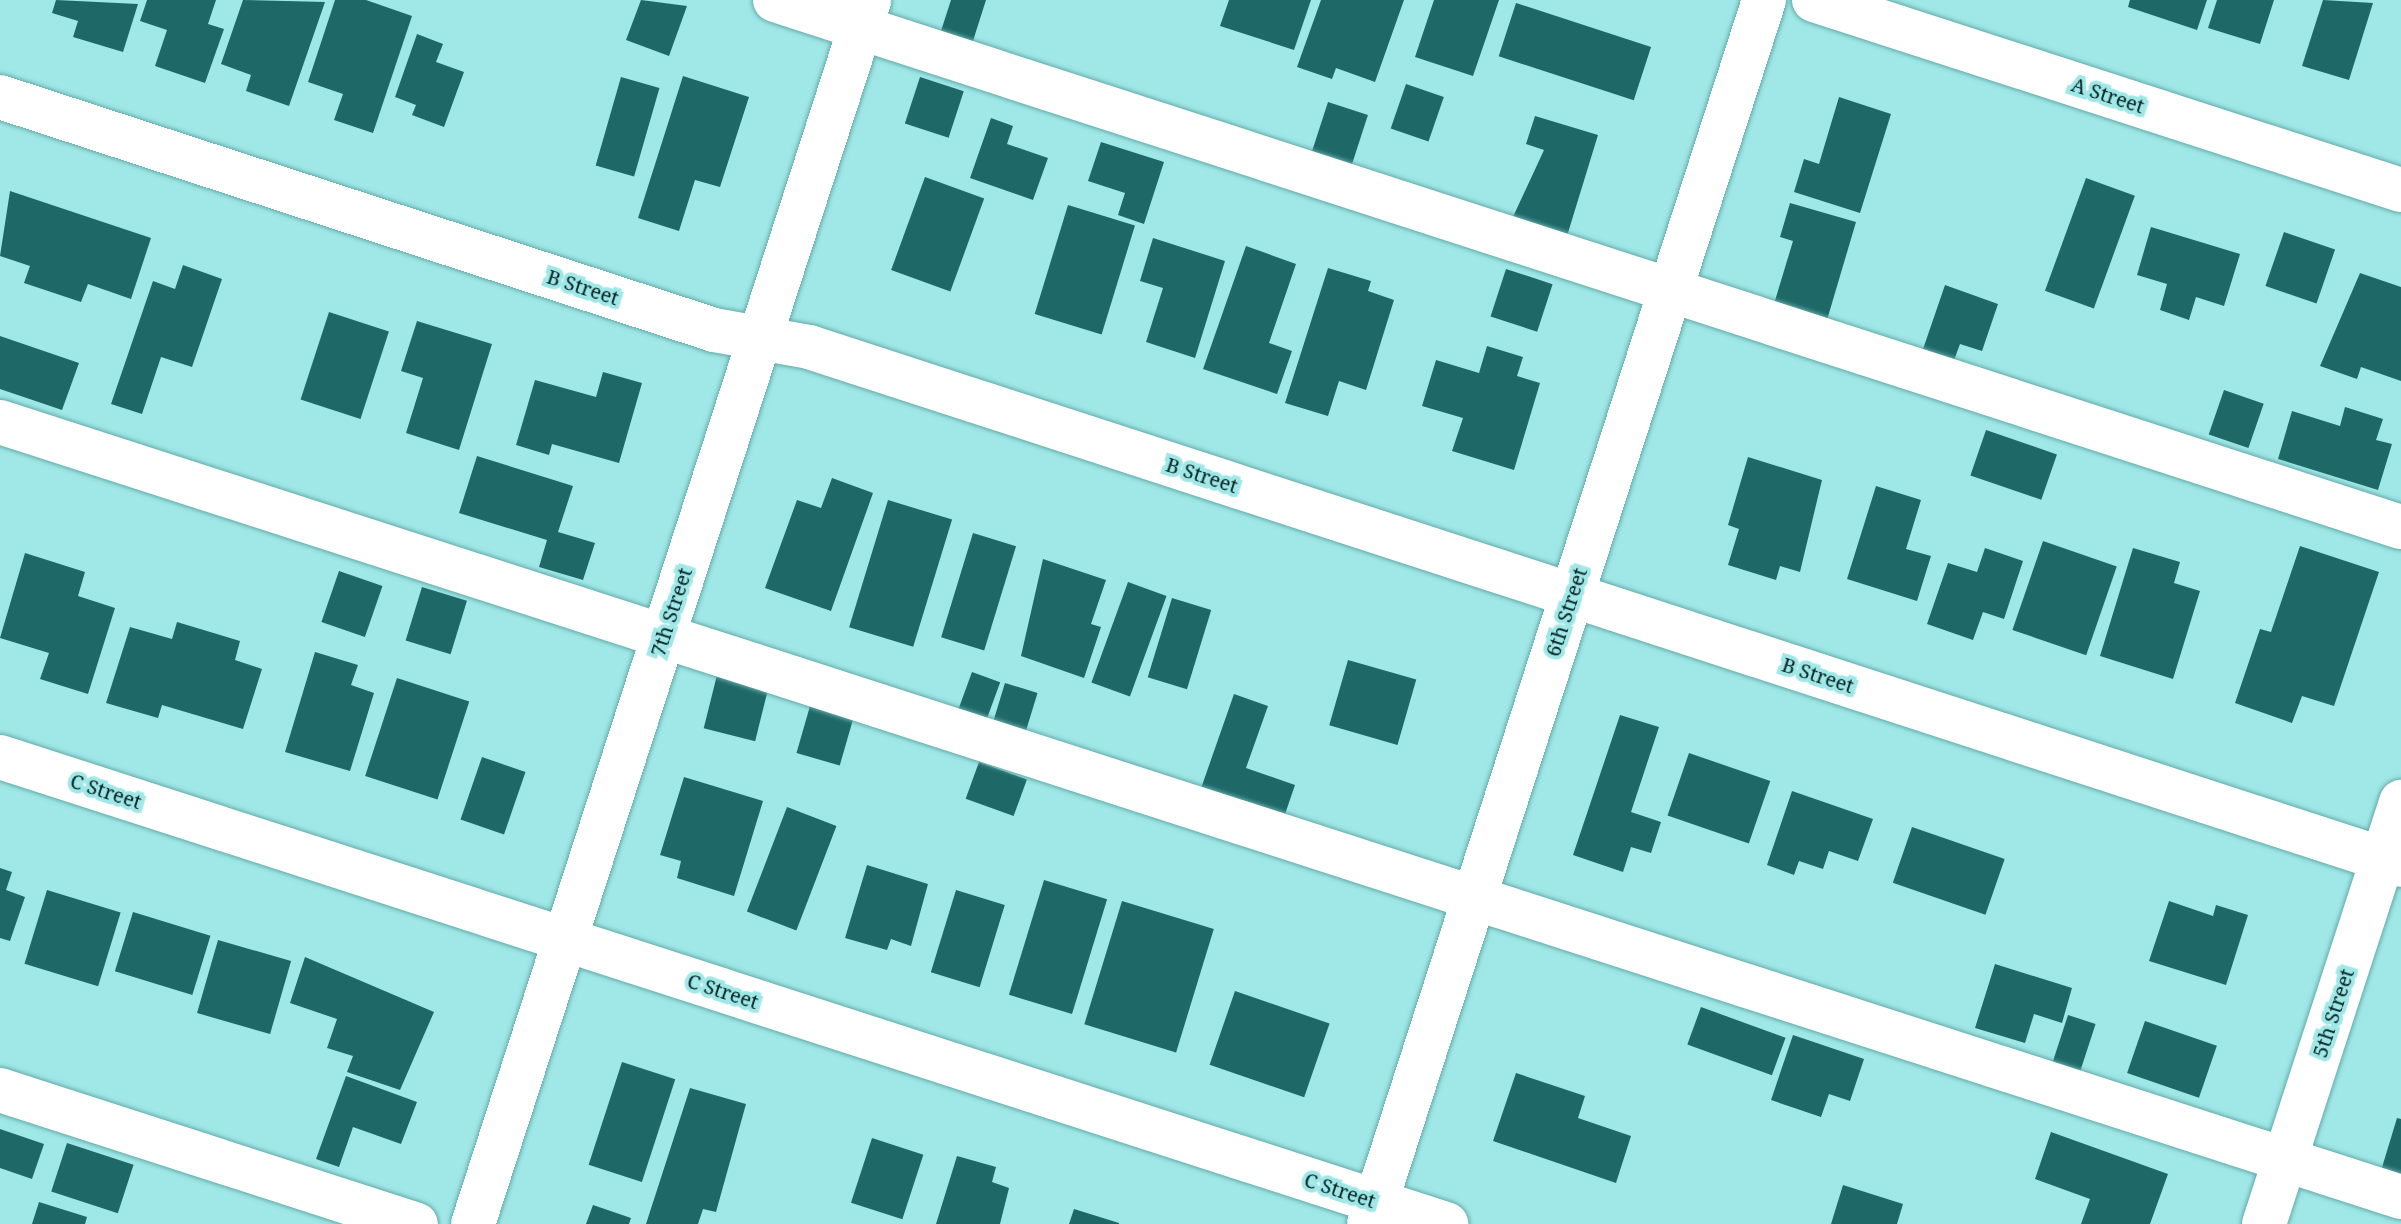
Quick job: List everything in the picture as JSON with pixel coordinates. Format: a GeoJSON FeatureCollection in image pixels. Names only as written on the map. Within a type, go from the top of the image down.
{"type":"FeatureCollection","features":[{"type":"Feature","properties":{"kind":"street"},"geometry":{"type":"LineString","coordinates":[[775,0],[864,14],[1670,292],[2401,527]]}},
{"type":"Feature","properties":{"kind":"street","name":"6th Street"},"geometry":{"type":"LineString","coordinates":[[1372,1213],[1764,0]]}},
{"type":"Feature","properties":{"kind":"street","name":"A Street"},"geometry":{"type":"LineString","coordinates":[[1814,0],[2401,190]]}},
{"type":"Feature","properties":{"kind":"street","name":"7th Street"},"geometry":{"type":"LineString","coordinates":[[473,1224],[864,14]]}},
{"type":"Feature","properties":{"kind":"street","name":"B Street"},"geometry":{"type":"LineString","coordinates":[[0,97],[714,330],[809,347],[2392,862]]}},
{"type":"Feature","properties":{"kind":"street"},"geometry":{"type":"LineString","coordinates":[[0,422],[1475,894],[2401,1197]]}},
{"type":"Feature","properties":{"kind":"street","name":"C Street"},"geometry":{"type":"LineString","coordinates":[[0,757],[565,940],[1372,1213],[1446,1224]]}},
{"type":"Feature","properties":{"kind":"street","name":"5th Street"},"geometry":{"type":"LineString","coordinates":[[2264,1224],[2392,862],[2401,802]]}},
{"type":"Feature","properties":{"kind":"street"},"geometry":{"type":"LineString","coordinates":[[0,1090],[416,1224]]}},
{"type":"Feature","properties":{"kind":"building"},"geometry":{"type":"Polygon","coordinates":[[[56,0],[138,4],[123,52],[73,37],[78,21],[52,13],[56,0]]]}},
{"type":"Feature","properties":{"kind":"building"},"geometry":{"type":"Polygon","coordinates":[[[147,0],[216,0],[208,24],[224,29],[205,83],[155,66],[167,30],[140,21],[147,0]]]}},
{"type":"Feature","properties":{"kind":"building"},"geometry":{"type":"Polygon","coordinates":[[[243,0],[325,2],[289,106],[246,91],[251,75],[221,64],[243,0]]]}},
{"type":"Feature","properties":{"kind":"building"},"geometry":{"type":"Polygon","coordinates":[[[335,0],[366,0],[412,16],[373,133],[334,120],[343,94],[308,82],[335,0]]]}},
{"type":"Feature","properties":{"kind":"building"},"geometry":{"type":"Polygon","coordinates":[[[641,0],[687,6],[669,56],[626,40],[641,0]]]}},
{"type":"Feature","properties":{"kind":"building"},"geometry":{"type":"Polygon","coordinates":[[[951,0],[986,0],[972,44],[940,34],[951,0]]]}},
{"type":"Feature","properties":{"kind":"building"},"geometry":{"type":"Polygon","coordinates":[[[1229,0],[1311,0],[1294,50],[1220,26],[1229,0]]]}},
{"type":"Feature","properties":{"kind":"building"},"geometry":{"type":"Polygon","coordinates":[[[1321,0],[1404,0],[1375,82],[1336,68],[1332,79],[1297,67],[1321,0]]]}},
{"type":"Feature","properties":{"kind":"building"},"geometry":{"type":"Polygon","coordinates":[[[1434,0],[1499,0],[1473,76],[1415,57],[1434,0]]]}},
{"type":"Feature","properties":{"kind":"building"},"geometry":{"type":"Polygon","coordinates":[[[2130,0],[2207,0],[2197,30],[2128,7],[2130,0]]]}},
{"type":"Feature","properties":{"kind":"building"},"geometry":{"type":"Polygon","coordinates":[[[2217,0],[2274,0],[2260,44],[2208,28],[2217,0]]]}},
{"type":"Feature","properties":{"kind":"building"},"geometry":{"type":"Polygon","coordinates":[[[2323,0],[2373,3],[2349,80],[2302,66],[2323,0]]]}},
{"type":"Feature","properties":{"kind":"building"},"geometry":{"type":"Polygon","coordinates":[[[1516,3],[1651,47],[1634,100],[1499,56],[1516,3]]]}},
{"type":"Feature","properties":{"kind":"building"},"geometry":{"type":"Polygon","coordinates":[[[417,34],[443,44],[436,62],[464,72],[444,127],[412,115],[416,105],[395,97],[417,34]]]}},
{"type":"Feature","properties":{"kind":"building"},"geometry":{"type":"Polygon","coordinates":[[[683,76],[749,97],[720,187],[695,180],[679,231],[638,218],[683,76]]]}},
{"type":"Feature","properties":{"kind":"building"},"geometry":{"type":"Polygon","coordinates":[[[621,77],[659,88],[634,176],[596,165],[621,77]]]}},
{"type":"Feature","properties":{"kind":"building"},"geometry":{"type":"Polygon","coordinates":[[[920,77],[964,91],[949,138],[905,124],[920,77]]]}},
{"type":"Feature","properties":{"kind":"building"},"geometry":{"type":"Polygon","coordinates":[[[1406,84],[1444,97],[1429,141],[1391,128],[1406,84]]]}},
{"type":"Feature","properties":{"kind":"building"},"geometry":{"type":"Polygon","coordinates":[[[1839,97],[1891,114],[1860,213],[1794,192],[1804,159],[1819,164],[1839,97]]]}},
{"type":"Feature","properties":{"kind":"building"},"geometry":{"type":"Polygon","coordinates":[[[1328,102],[1368,115],[1352,165],[1312,152],[1328,102]]]}},
{"type":"Feature","properties":{"kind":"building"},"geometry":{"type":"Polygon","coordinates":[[[1535,116],[1598,135],[1567,236],[1512,219],[1544,150],[1526,144],[1535,116]]]}},
{"type":"Feature","properties":{"kind":"building"},"geometry":{"type":"Polygon","coordinates":[[[991,118],[1013,126],[1007,144],[1048,158],[1033,200],[970,178],[991,118]]]}},
{"type":"Feature","properties":{"kind":"building"},"geometry":{"type":"Polygon","coordinates":[[[1101,142],[1164,162],[1144,224],[1118,215],[1125,193],[1088,181],[1101,142]]]}},
{"type":"Feature","properties":{"kind":"building"},"geometry":{"type":"Polygon","coordinates":[[[925,177],[984,199],[950,292],[891,270],[925,177]]]}},
{"type":"Feature","properties":{"kind":"building"},"geometry":{"type":"Polygon","coordinates":[[[2086,178],[2135,196],[2094,309],[2045,291],[2086,178]]]}},
{"type":"Feature","properties":{"kind":"building"},"geometry":{"type":"Polygon","coordinates":[[[10,191],[151,238],[131,299],[88,284],[81,302],[24,283],[30,266],[0,256],[10,191]]]}},
{"type":"Feature","properties":{"kind":"building"},"geometry":{"type":"Polygon","coordinates":[[[1790,203],[1856,222],[1827,320],[1774,304],[1793,241],[1780,237],[1790,203]]]}},
{"type":"Feature","properties":{"kind":"building"},"geometry":{"type":"Polygon","coordinates":[[[1068,205],[1135,225],[1102,334],[1035,314],[1068,205]]]}},
{"type":"Feature","properties":{"kind":"building"},"geometry":{"type":"Polygon","coordinates":[[[2151,227],[2240,254],[2224,306],[2196,297],[2189,320],[2160,310],[2167,284],[2137,275],[2151,227]]]}},
{"type":"Feature","properties":{"kind":"building"},"geometry":{"type":"Polygon","coordinates":[[[2284,232],[2335,250],[2317,303],[2265,286],[2284,232]]]}},
{"type":"Feature","properties":{"kind":"building"},"geometry":{"type":"Polygon","coordinates":[[[1153,238],[1225,261],[1195,358],[1146,342],[1163,288],[1140,281],[1153,238]]]}},
{"type":"Feature","properties":{"kind":"building"},"geometry":{"type":"Polygon","coordinates":[[[1246,246],[1296,264],[1269,343],[1292,351],[1277,394],[1203,369],[1246,246]]]}},
{"type":"Feature","properties":{"kind":"building"},"geometry":{"type":"Polygon","coordinates":[[[183,265],[222,279],[192,367],[161,357],[142,414],[111,404],[153,281],[175,289],[183,265]]]}},
{"type":"Feature","properties":{"kind":"building"},"geometry":{"type":"Polygon","coordinates":[[[1328,268],[1371,281],[1368,291],[1394,300],[1366,390],[1339,381],[1328,416],[1285,403],[1328,268]]]}},
{"type":"Feature","properties":{"kind":"building"},"geometry":{"type":"Polygon","coordinates":[[[1506,269],[1553,284],[1537,332],[1491,317],[1506,269]]]}},
{"type":"Feature","properties":{"kind":"building"},"geometry":{"type":"Polygon","coordinates":[[[2360,273],[2401,287],[2401,381],[2361,367],[2357,379],[2320,366],[2360,273]]]}},
{"type":"Feature","properties":{"kind":"building"},"geometry":{"type":"Polygon","coordinates":[[[1945,285],[1998,304],[1982,351],[1960,344],[1953,363],[1922,352],[1945,285]]]}},
{"type":"Feature","properties":{"kind":"building"},"geometry":{"type":"Polygon","coordinates":[[[329,312],[389,331],[360,419],[301,399],[329,312]]]}},
{"type":"Feature","properties":{"kind":"building"},"geometry":{"type":"Polygon","coordinates":[[[417,321],[492,344],[459,450],[406,433],[423,378],[401,371],[417,321]]]}},
{"type":"Feature","properties":{"kind":"building"},"geometry":{"type":"Polygon","coordinates":[[[0,336],[79,363],[62,410],[0,389],[0,336]]]}},
{"type":"Feature","properties":{"kind":"building"},"geometry":{"type":"Polygon","coordinates":[[[1487,346],[1523,357],[1517,376],[1540,383],[1514,470],[1452,451],[1463,418],[1422,406],[1436,360],[1479,373],[1487,346]]]}},
{"type":"Feature","properties":{"kind":"building"},"geometry":{"type":"Polygon","coordinates":[[[603,372],[642,383],[619,463],[552,444],[549,455],[516,445],[535,380],[596,397],[603,372]]]}},
{"type":"Feature","properties":{"kind":"building"},"geometry":{"type":"Polygon","coordinates":[[[2224,390],[2264,404],[2248,448],[2209,434],[2224,390]]]}},
{"type":"Feature","properties":{"kind":"building"},"geometry":{"type":"Polygon","coordinates":[[[2345,407],[2383,419],[2376,440],[2392,444],[2378,490],[2278,459],[2292,411],[2340,426],[2345,407]]]}},
{"type":"Feature","properties":{"kind":"building"},"geometry":{"type":"Polygon","coordinates":[[[1986,430],[2057,454],[2041,500],[1970,475],[1986,430]]]}},
{"type":"Feature","properties":{"kind":"building"},"geometry":{"type":"Polygon","coordinates":[[[477,456],[573,486],[558,532],[595,543],[583,580],[539,567],[547,540],[459,513],[477,456]]]}},
{"type":"Feature","properties":{"kind":"building"},"geometry":{"type":"Polygon","coordinates":[[[1748,457],[1822,480],[1800,572],[1780,566],[1776,580],[1728,565],[1739,529],[1728,525],[1748,457]]]}},
{"type":"Feature","properties":{"kind":"building"},"geometry":{"type":"Polygon","coordinates":[[[832,478],[873,493],[831,611],[765,588],[797,500],[821,508],[832,478]]]}},
{"type":"Feature","properties":{"kind":"building"},"geometry":{"type":"Polygon","coordinates":[[[1876,486],[1921,500],[1906,549],[1931,556],[1917,601],[1847,579],[1876,486]]]}},
{"type":"Feature","properties":{"kind":"building"},"geometry":{"type":"Polygon","coordinates":[[[888,500],[952,520],[913,647],[849,627],[888,500]]]}},
{"type":"Feature","properties":{"kind":"building"},"geometry":{"type":"Polygon","coordinates":[[[973,533],[1016,546],[984,650],[941,637],[973,533]]]}},
{"type":"Feature","properties":{"kind":"building"},"geometry":{"type":"Polygon","coordinates":[[[2043,541],[2117,566],[2086,655],[2012,630],[2043,541]]]}},
{"type":"Feature","properties":{"kind":"building"},"geometry":{"type":"Polygon","coordinates":[[[2300,546],[2379,572],[2334,706],[2302,696],[2292,723],[2235,703],[2260,629],[2271,632],[2300,546]]]}},
{"type":"Feature","properties":{"kind":"building"},"geometry":{"type":"Polygon","coordinates":[[[1985,548],[2023,561],[2004,619],[1983,612],[1973,640],[1927,624],[1948,563],[1977,572],[1985,548]]]}},
{"type":"Feature","properties":{"kind":"building"},"geometry":{"type":"Polygon","coordinates":[[[2133,548],[2180,562],[2174,583],[2200,591],[2173,679],[2100,656],[2133,548]]]}},
{"type":"Feature","properties":{"kind":"building"},"geometry":{"type":"Polygon","coordinates":[[[25,553],[85,572],[78,596],[115,608],[88,694],[40,679],[49,653],[0,638],[25,553]]]}},
{"type":"Feature","properties":{"kind":"building"},"geometry":{"type":"Polygon","coordinates":[[[1043,559],[1106,580],[1091,624],[1101,627],[1084,678],[1021,656],[1043,559]]]}},
{"type":"Feature","properties":{"kind":"building"},"geometry":{"type":"Polygon","coordinates":[[[339,571],[382,586],[365,637],[321,622],[339,571]]]}},
{"type":"Feature","properties":{"kind":"building"},"geometry":{"type":"Polygon","coordinates":[[[1128,582],[1167,596],[1130,697],[1091,683],[1128,582]]]}},
{"type":"Feature","properties":{"kind":"building"},"geometry":{"type":"Polygon","coordinates":[[[422,587],[467,601],[451,654],[406,641],[422,587]]]}},
{"type":"Feature","properties":{"kind":"building"},"geometry":{"type":"Polygon","coordinates":[[[1172,598],[1211,610],[1187,689],[1148,677],[1172,598]]]}},
{"type":"Feature","properties":{"kind":"building"},"geometry":{"type":"Polygon","coordinates":[[[177,622],[240,641],[235,660],[262,669],[243,729],[162,705],[158,718],[106,703],[130,627],[172,639],[177,622]]]}},
{"type":"Feature","properties":{"kind":"building"},"geometry":{"type":"Polygon","coordinates":[[[315,652],[358,665],[351,685],[374,693],[350,771],[285,752],[315,652]]]}},
{"type":"Feature","properties":{"kind":"building"},"geometry":{"type":"Polygon","coordinates":[[[1348,660],[1416,680],[1398,745],[1329,725],[1348,660]]]}},
{"type":"Feature","properties":{"kind":"building"},"geometry":{"type":"Polygon","coordinates":[[[972,672],[1000,682],[987,720],[958,710],[972,672]]]}},
{"type":"Feature","properties":{"kind":"building"},"geometry":{"type":"Polygon","coordinates":[[[717,675],[768,688],[755,741],[704,728],[717,675]]]}},
{"type":"Feature","properties":{"kind":"building"},"geometry":{"type":"Polygon","coordinates":[[[397,678],[469,701],[437,799],[365,776],[397,678]]]}},
{"type":"Feature","properties":{"kind":"building"},"geometry":{"type":"Polygon","coordinates":[[[1005,683],[1038,693],[1026,731],[993,721],[1005,683]]]}},
{"type":"Feature","properties":{"kind":"building"},"geometry":{"type":"Polygon","coordinates":[[[1234,694],[1268,706],[1246,768],[1295,785],[1282,823],[1199,794],[1234,694]]]}},
{"type":"Feature","properties":{"kind":"building"},"geometry":{"type":"Polygon","coordinates":[[[810,706],[853,718],[840,766],[796,753],[810,706]]]}},
{"type":"Feature","properties":{"kind":"building"},"geometry":{"type":"Polygon","coordinates":[[[1620,715],[1659,727],[1631,812],[1661,822],[1651,853],[1631,847],[1623,872],[1573,855],[1620,715]]]}},
{"type":"Feature","properties":{"kind":"building"},"geometry":{"type":"Polygon","coordinates":[[[1689,753],[1770,781],[1749,843],[1668,815],[1689,753]]]}},
{"type":"Feature","properties":{"kind":"building"},"geometry":{"type":"Polygon","coordinates":[[[482,757],[525,772],[504,834],[461,819],[482,757]]]}},
{"type":"Feature","properties":{"kind":"building"},"geometry":{"type":"Polygon","coordinates":[[[979,762],[1027,779],[1014,816],[966,799],[979,762]]]}},
{"type":"Feature","properties":{"kind":"building"},"geometry":{"type":"Polygon","coordinates":[[[684,777],[763,801],[734,896],[677,878],[681,861],[660,855],[684,777]]]}},
{"type":"Feature","properties":{"kind":"building"},"geometry":{"type":"Polygon","coordinates":[[[1792,791],[1873,819],[1858,861],[1829,851],[1823,869],[1799,861],[1794,875],[1767,865],[1792,791]]]}},
{"type":"Feature","properties":{"kind":"building"},"geometry":{"type":"Polygon","coordinates":[[[787,807],[836,826],[796,931],[747,912],[787,807]]]}},
{"type":"Feature","properties":{"kind":"building"},"geometry":{"type":"Polygon","coordinates":[[[1912,827],[2005,859],[1985,915],[1893,883],[1912,827]]]}},
{"type":"Feature","properties":{"kind":"building"},"geometry":{"type":"Polygon","coordinates":[[[867,865],[928,884],[911,946],[891,939],[887,950],[845,938],[867,865]]]}},
{"type":"Feature","properties":{"kind":"building"},"geometry":{"type":"Polygon","coordinates":[[[0,868],[12,872],[6,890],[25,897],[10,941],[0,938],[0,868]]]}},
{"type":"Feature","properties":{"kind":"building"},"geometry":{"type":"Polygon","coordinates":[[[1044,880],[1107,899],[1072,1014],[1009,995],[1044,880]]]}},
{"type":"Feature","properties":{"kind":"building"},"geometry":{"type":"Polygon","coordinates":[[[47,890],[121,913],[98,986],[24,964],[47,890]]]}},
{"type":"Feature","properties":{"kind":"building"},"geometry":{"type":"Polygon","coordinates":[[[956,890],[1005,905],[980,987],[931,972],[956,890]]]}},
{"type":"Feature","properties":{"kind":"building"},"geometry":{"type":"Polygon","coordinates":[[[1122,901],[1214,929],[1176,1052],[1084,1024],[1122,901]]]}},
{"type":"Feature","properties":{"kind":"building"},"geometry":{"type":"Polygon","coordinates":[[[2169,901],[2213,916],[2216,905],[2248,915],[2226,985],[2149,961],[2169,901]]]}},
{"type":"Feature","properties":{"kind":"building"},"geometry":{"type":"Polygon","coordinates":[[[133,912],[210,936],[192,995],[115,971],[133,912]]]}},
{"type":"Feature","properties":{"kind":"building"},"geometry":{"type":"Polygon","coordinates":[[[218,940],[291,961],[270,1034],[197,1013],[218,940]]]}},
{"type":"Feature","properties":{"kind":"building"},"geometry":{"type":"Polygon","coordinates":[[[305,957],[434,1012],[400,1090],[347,1072],[353,1056],[327,1048],[337,1019],[290,1003],[305,957]]]}},
{"type":"Feature","properties":{"kind":"building"},"geometry":{"type":"Polygon","coordinates":[[[1995,964],[2072,988],[2062,1023],[2034,1014],[2025,1043],[1975,1028],[1995,964]]]}},
{"type":"Feature","properties":{"kind":"building"},"geometry":{"type":"Polygon","coordinates":[[[1235,991],[1330,1024],[1304,1097],[1210,1065],[1235,991]]]}},
{"type":"Feature","properties":{"kind":"building"},"geometry":{"type":"Polygon","coordinates":[[[1701,1007],[1786,1038],[1772,1075],[1687,1045],[1701,1007]]]}},
{"type":"Feature","properties":{"kind":"building"},"geometry":{"type":"Polygon","coordinates":[[[2068,1015],[2096,1024],[2077,1080],[2050,1071],[2068,1015]]]}},
{"type":"Feature","properties":{"kind":"building"},"geometry":{"type":"Polygon","coordinates":[[[2145,1021],[2217,1046],[2199,1098],[2127,1073],[2145,1021]]]}},
{"type":"Feature","properties":{"kind":"building"},"geometry":{"type":"Polygon","coordinates":[[[1793,1035],[1864,1059],[1850,1101],[1829,1094],[1821,1117],[1771,1100],[1793,1035]]]}},
{"type":"Feature","properties":{"kind":"building"},"geometry":{"type":"Polygon","coordinates":[[[622,1062],[675,1079],[642,1182],[589,1165],[622,1062]]]}},
{"type":"Feature","properties":{"kind":"building"},"geometry":{"type":"Polygon","coordinates":[[[1516,1073],[1585,1096],[1578,1118],[1631,1136],[1616,1183],[1493,1141],[1516,1073]]]}},
{"type":"Feature","properties":{"kind":"building"},"geometry":{"type":"Polygon","coordinates":[[[346,1076],[417,1102],[401,1144],[353,1127],[339,1167],[316,1159],[346,1076]]]}},
{"type":"Feature","properties":{"kind":"building"},"geometry":{"type":"Polygon","coordinates":[[[690,1088],[746,1104],[716,1212],[703,1209],[698,1224],[646,1224],[690,1088]]]}},
{"type":"Feature","properties":{"kind":"building"},"geometry":{"type":"Polygon","coordinates":[[[2397,1118],[2401,1119],[2401,1181],[2380,1174],[2397,1118]]]}},
{"type":"Feature","properties":{"kind":"building"},"geometry":{"type":"Polygon","coordinates":[[[0,1129],[44,1144],[32,1179],[0,1168],[0,1129]]]}},
{"type":"Feature","properties":{"kind":"building"},"geometry":{"type":"Polygon","coordinates":[[[2051,1132],[2168,1174],[2150,1224],[2081,1224],[2090,1199],[2035,1179],[2051,1132]]]}},
{"type":"Feature","properties":{"kind":"building"},"geometry":{"type":"Polygon","coordinates":[[[872,1138],[923,1155],[902,1219],[851,1203],[872,1138]]]}},
{"type":"Feature","properties":{"kind":"building"},"geometry":{"type":"Polygon","coordinates":[[[67,1143],[134,1165],[118,1213],[51,1192],[67,1143]]]}},
{"type":"Feature","properties":{"kind":"building"},"geometry":{"type":"Polygon","coordinates":[[[957,1156],[996,1167],[992,1182],[1009,1188],[1000,1224],[936,1224],[957,1156]]]}},
{"type":"Feature","properties":{"kind":"building"},"geometry":{"type":"Polygon","coordinates":[[[1843,1185],[1903,1204],[1897,1224],[1831,1224],[1843,1185]]]}},
{"type":"Feature","properties":{"kind":"building"},"geometry":{"type":"Polygon","coordinates":[[[39,1202],[87,1217],[85,1224],[32,1224],[39,1202]]]}},
{"type":"Feature","properties":{"kind":"building"},"geometry":{"type":"Polygon","coordinates":[[[593,1205],[631,1218],[629,1224],[586,1224],[593,1205]]]}},
{"type":"Feature","properties":{"kind":"building"},"geometry":{"type":"Polygon","coordinates":[[[1074,1209],[1119,1223],[1119,1224],[1069,1224],[1074,1209]]]}}]}
